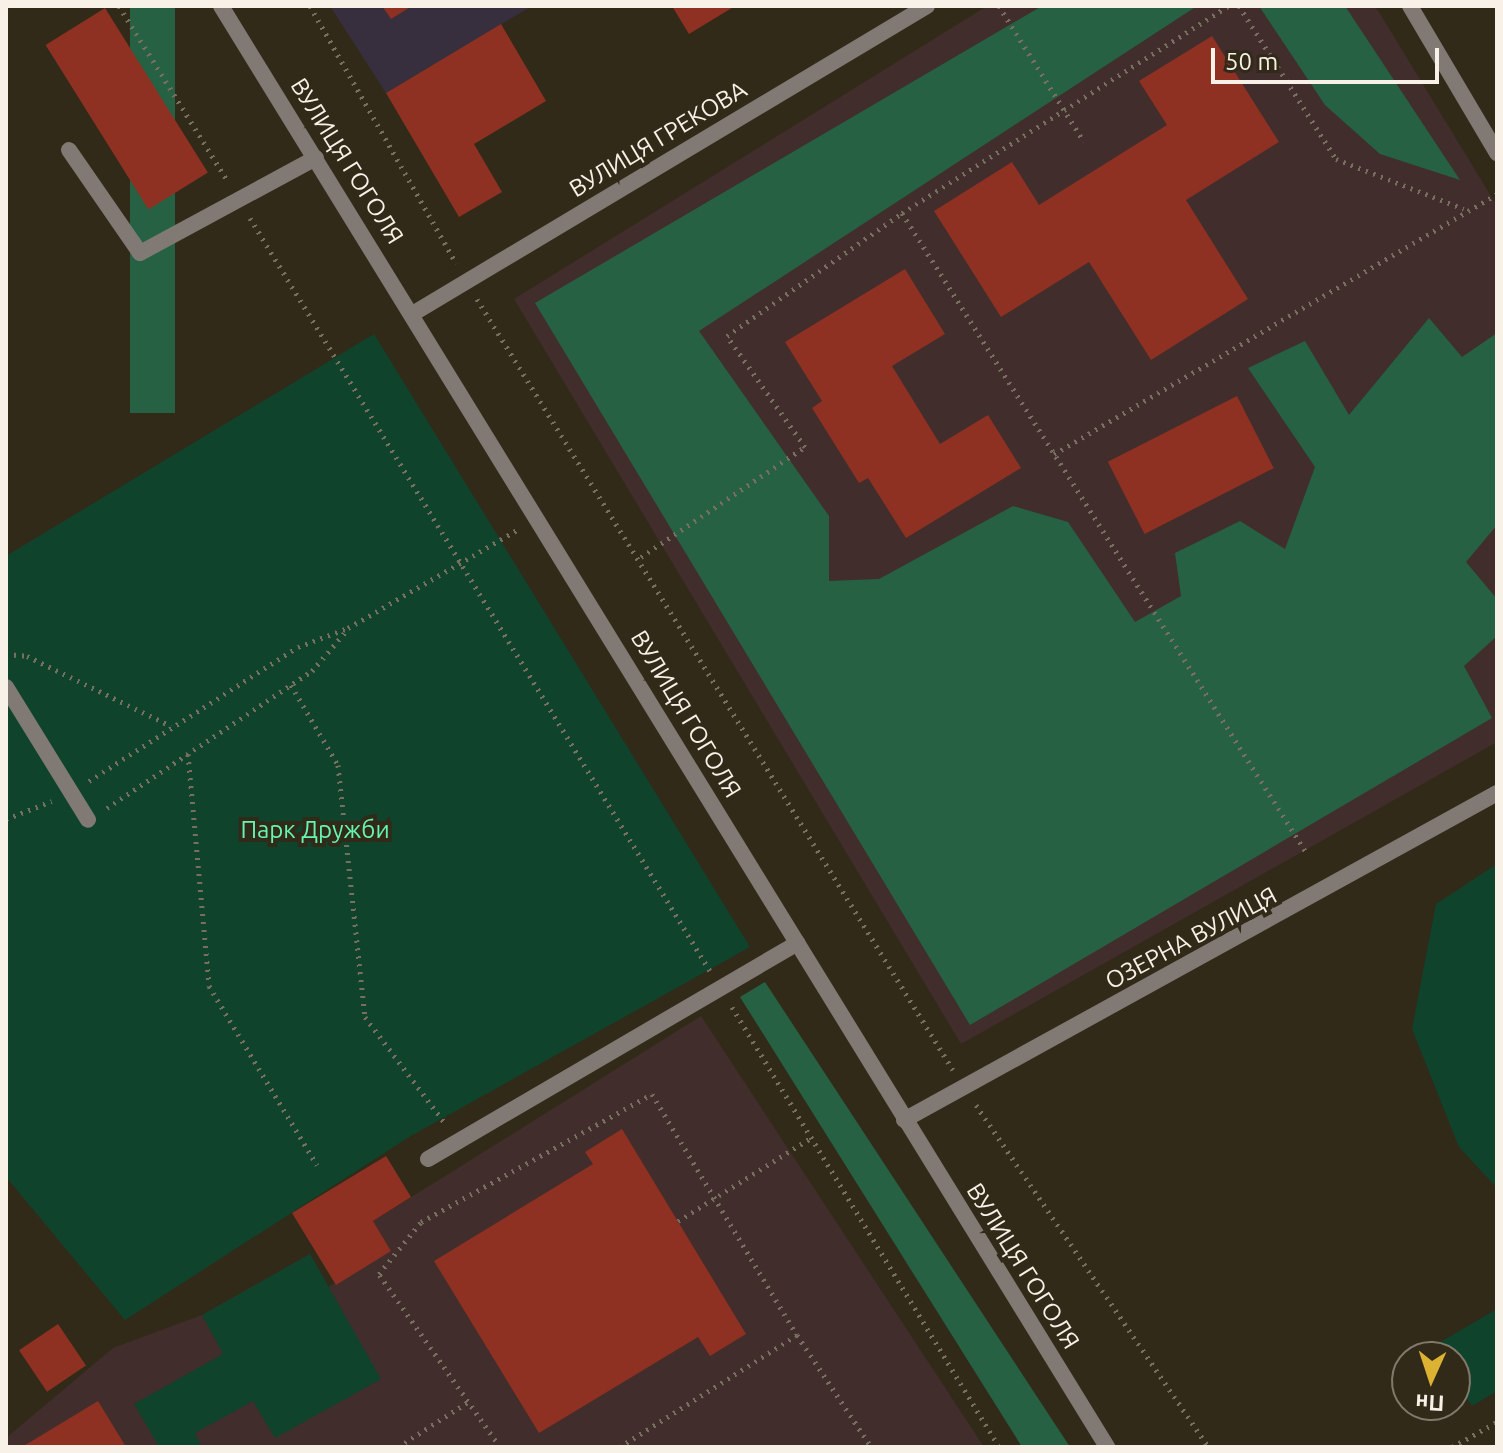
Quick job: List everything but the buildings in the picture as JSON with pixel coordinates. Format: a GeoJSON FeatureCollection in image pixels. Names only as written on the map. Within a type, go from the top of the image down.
{"type":"FeatureCollection","features":[{"type":"Feature","properties":{"kind":"street","name":"ВУЛИЦЯ ГОГОЛЯ"},"geometry":{"type":"LineString","coordinates":[[221,6],[414,313],[904,1120],[1107,1447]]}},
{"type":"Feature","properties":{"kind":"street","name":"ВУЛИЦЯ ГРЕКОВА"},"geometry":{"type":"LineString","coordinates":[[414,313],[927,6]]}},
{"type":"Feature","properties":{"kind":"street"},"geometry":{"type":"LineString","coordinates":[[1410,6],[1497,153]]}},
{"type":"Feature","properties":{"kind":"street"},"geometry":{"type":"LineString","coordinates":[[69,150],[140,253],[316,158]]}},
{"type":"Feature","properties":{"kind":"street"},"geometry":{"type":"LineString","coordinates":[[6,687],[69,795],[88,820]]}},
{"type":"Feature","properties":{"kind":"street","name":"ОЗЕРНА ВУЛИЦЯ"},"geometry":{"type":"LineString","coordinates":[[904,1120],[1497,793]]}},
{"type":"Feature","properties":{"kind":"street"},"geometry":{"type":"LineString","coordinates":[[428,1159],[718,984],[797,943]]}},
{"type":"Feature","properties":{"kind":"path"},"geometry":{"type":"LineString","coordinates":[[119,6],[999,1447]]}},
{"type":"Feature","properties":{"kind":"path"},"geometry":{"type":"LineString","coordinates":[[310,6],[466,283],[641,557],[964,1088],[1208,1447]]}},
{"type":"Feature","properties":{"kind":"path"},"geometry":{"type":"LineString","coordinates":[[999,6],[1062,112],[1084,142]]}},
{"type":"Feature","properties":{"kind":"path"},"geometry":{"type":"LineString","coordinates":[[641,557],[805,447],[727,336],[902,213],[1228,6]]}},
{"type":"Feature","properties":{"kind":"path"},"geometry":{"type":"LineString","coordinates":[[1239,6],[1336,159],[1465,210]]}},
{"type":"Feature","properties":{"kind":"path"},"geometry":{"type":"LineString","coordinates":[[1054,454],[1497,194]]}},
{"type":"Feature","properties":{"kind":"path"},"geometry":{"type":"LineString","coordinates":[[902,213],[1307,854]]}},
{"type":"Feature","properties":{"kind":"path"},"geometry":{"type":"LineString","coordinates":[[6,819],[69,795],[171,726],[298,647],[348,628],[539,517]]}},
{"type":"Feature","properties":{"kind":"path"},"geometry":{"type":"LineString","coordinates":[[88,820],[291,685],[348,628]]}},
{"type":"Feature","properties":{"kind":"path"},"geometry":{"type":"LineString","coordinates":[[6,654],[27,656],[171,726]]}},
{"type":"Feature","properties":{"kind":"path"},"geometry":{"type":"LineString","coordinates":[[291,685],[338,765],[365,1017],[459,1141]]}},
{"type":"Feature","properties":{"kind":"path"},"geometry":{"type":"LineString","coordinates":[[188,754],[209,986],[317,1165]]}},
{"type":"Feature","properties":{"kind":"path"},"geometry":{"type":"LineString","coordinates":[[500,1447],[379,1274],[421,1222],[652,1094],[797,1335],[871,1447]]}},
{"type":"Feature","properties":{"kind":"path"},"geometry":{"type":"LineString","coordinates":[[678,1221],[811,1138]]}},
{"type":"Feature","properties":{"kind":"path"},"geometry":{"type":"LineString","coordinates":[[620,1447],[797,1335]]}},
{"type":"Feature","properties":{"kind":"path"},"geometry":{"type":"LineString","coordinates":[[398,1447],[468,1402]]}},
{"type":"Feature","properties":{"kind":"path"},"geometry":{"type":"LineString","coordinates":[[1452,1447],[1497,1422]]}},
{"type":"Feature","properties":{"kind":"shaded area"},"geometry":{"type":"Polygon","coordinates":[[[330,6],[532,6],[386,93],[330,6]]]}},
{"type":"Feature","properties":{"kind":"shaded area"},"geometry":{"type":"Polygon","coordinates":[[[987,6],[1374,6],[1379,12],[1497,206],[1497,742],[961,1044],[514,299],[987,6]]]}},
{"type":"Feature","properties":{"kind":"shaded area"},"geometry":{"type":"Polygon","coordinates":[[[701,1016],[984,1447],[6,1447],[6,1438],[113,1348],[202,1315],[310,1254],[328,1287],[391,1251],[373,1221],[701,1016]]]}},
{"type":"Feature","properties":{"kind":"green space"},"geometry":{"type":"Polygon","coordinates":[[[130,6],[175,6],[175,413],[130,413],[130,6]]]}},
{"type":"Feature","properties":{"kind":"green space"},"geometry":{"type":"Polygon","coordinates":[[[1042,6],[1197,6],[699,331],[829,516],[829,581],[879,579],[1013,506],[1068,522],[1135,622],[1181,596],[1175,553],[1240,521],[1285,549],[1315,467],[1248,368],[1305,341],[1349,415],[1429,318],[1462,357],[1497,333],[1497,525],[1466,562],[1497,599],[1497,636],[1464,666],[1492,718],[970,1025],[535,303],[1042,6]]]}},
{"type":"Feature","properties":{"kind":"green space"},"geometry":{"type":"Polygon","coordinates":[[[1259,6],[1345,6],[1460,180],[1380,154],[1325,105],[1259,6]]]}},
{"type":"Feature","properties":{"kind":"green space","name":"Парк Дружби"},"geometry":{"type":"Polygon","coordinates":[[[374,334],[750,947],[409,1137],[125,1320],[6,1177],[6,556],[374,334]]]}},
{"type":"Feature","properties":{"kind":"green space"},"geometry":{"type":"Polygon","coordinates":[[[1497,864],[1497,1188],[1459,1147],[1412,1029],[1436,904],[1497,864]]]}},
{"type":"Feature","properties":{"kind":"green space"},"geometry":{"type":"Polygon","coordinates":[[[765,982],[1070,1447],[1022,1447],[740,997],[765,982]]]}},
{"type":"Feature","properties":{"kind":"green space"},"geometry":{"type":"Polygon","coordinates":[[[310,1254],[381,1379],[275,1438],[253,1401],[195,1433],[202,1447],[159,1447],[134,1404],[223,1354],[202,1315],[310,1254]]]}},
{"type":"Feature","properties":{"kind":"green space"},"geometry":{"type":"Polygon","coordinates":[[[1497,1309],[1497,1391],[1472,1406],[1471,1341],[1442,1341],[1497,1309]]]}}]}
